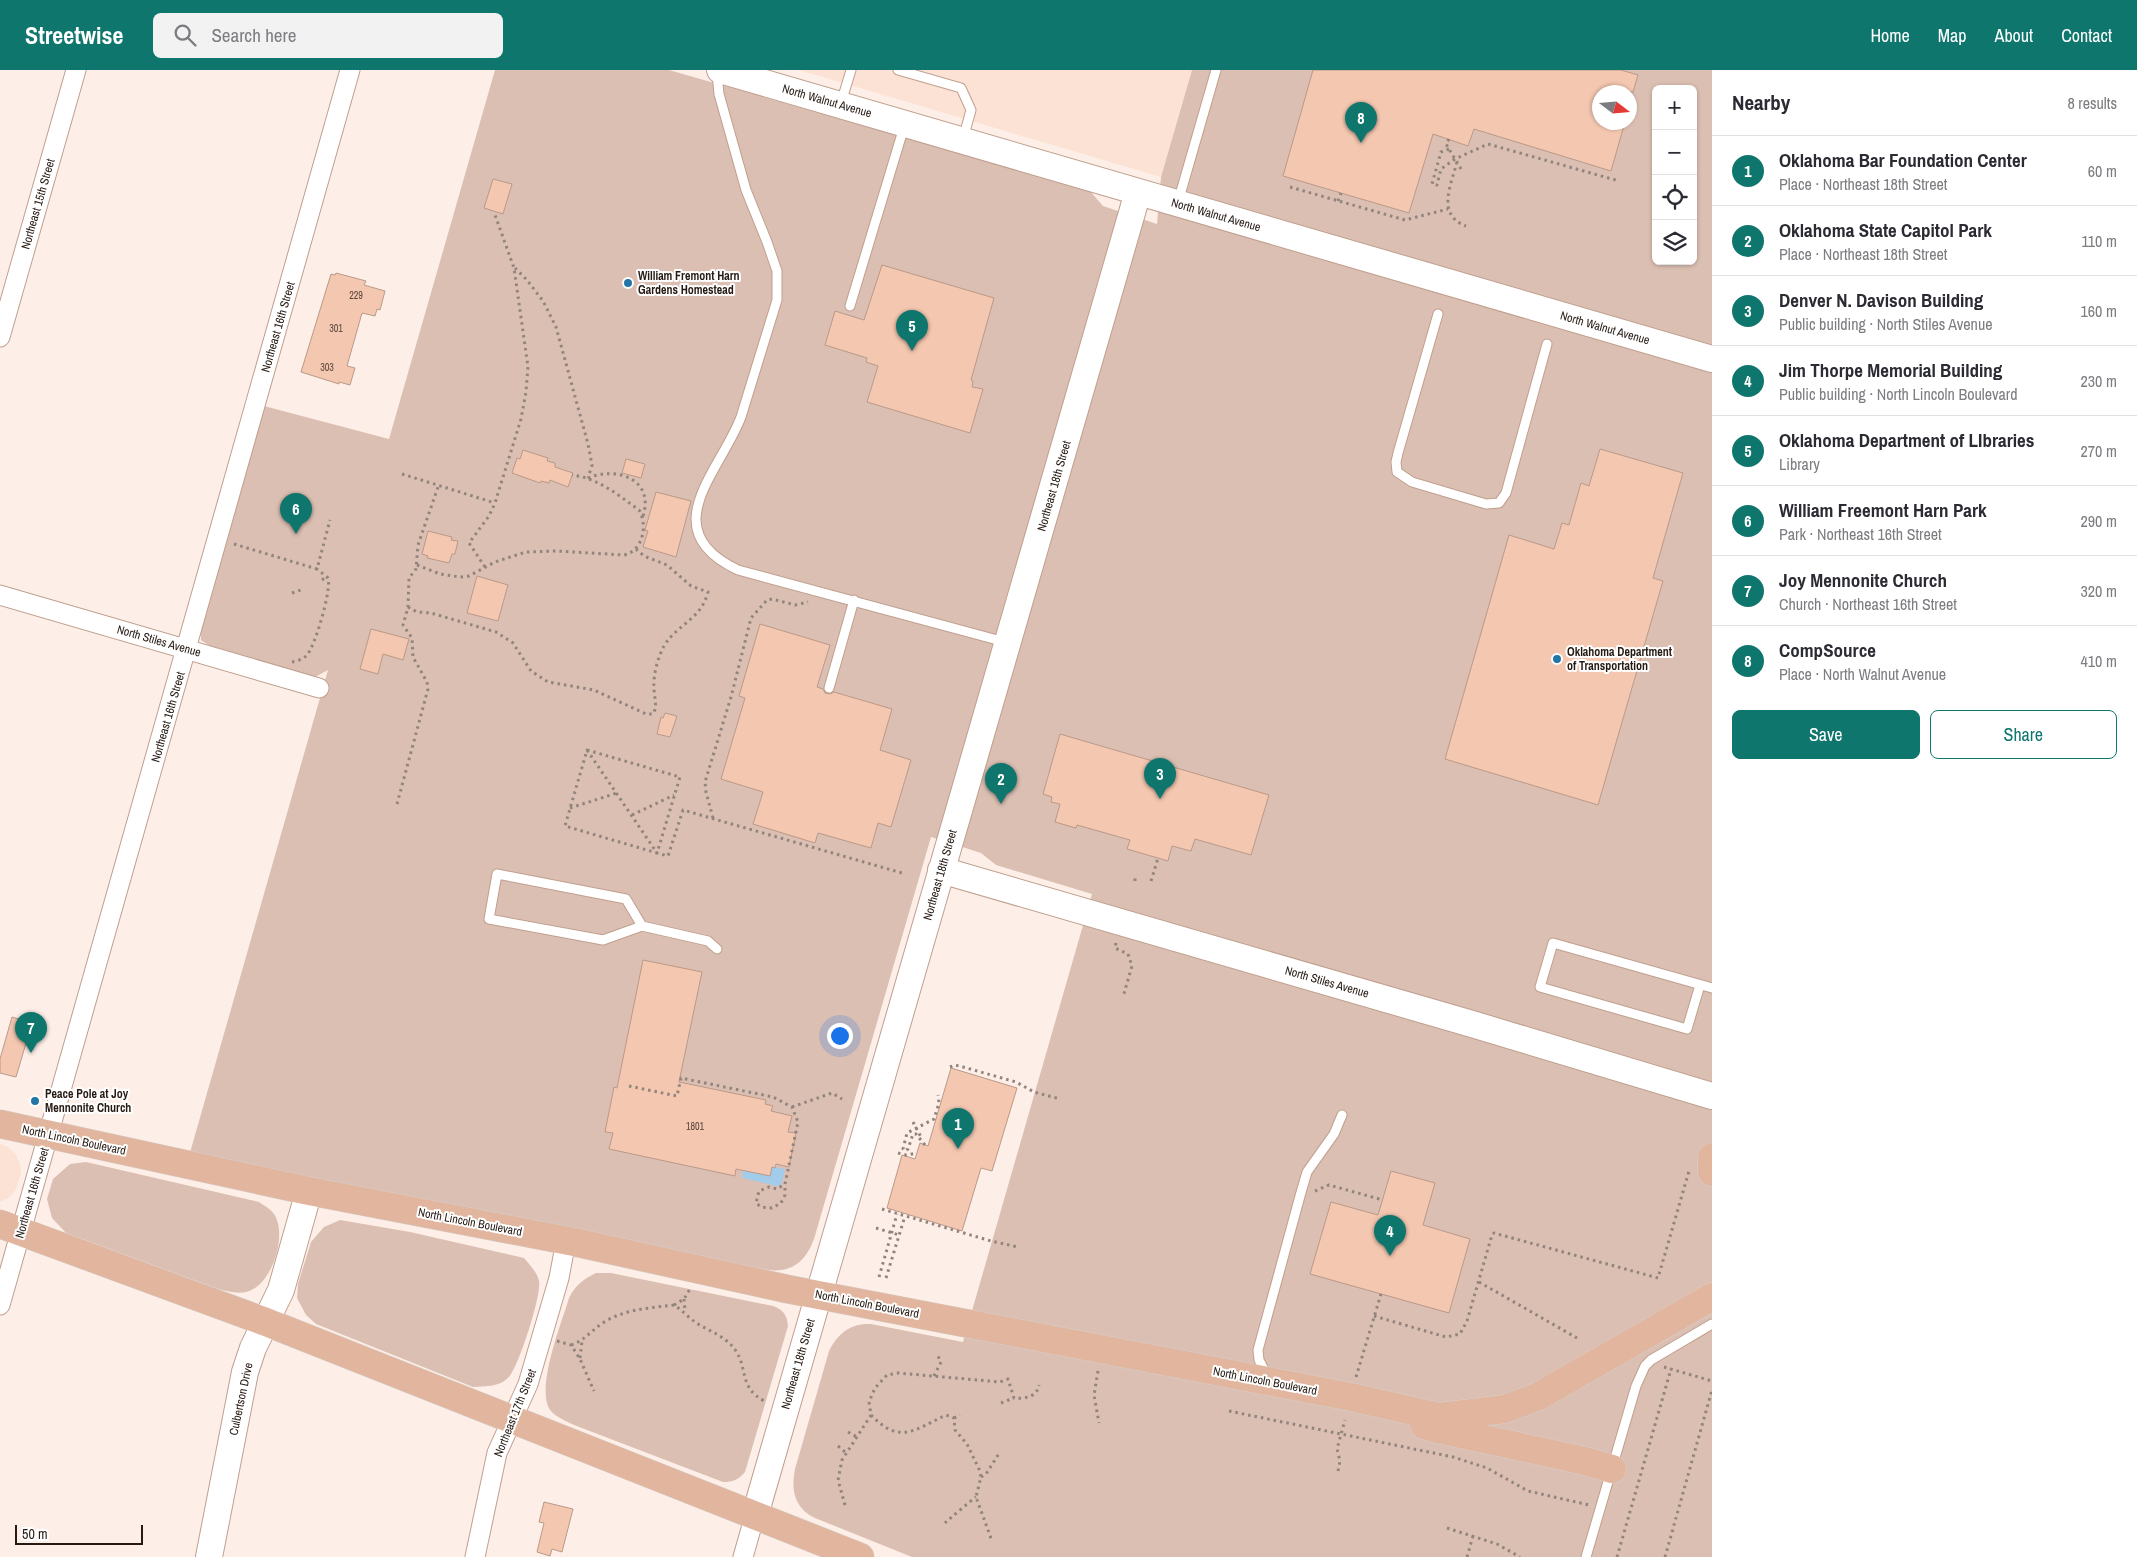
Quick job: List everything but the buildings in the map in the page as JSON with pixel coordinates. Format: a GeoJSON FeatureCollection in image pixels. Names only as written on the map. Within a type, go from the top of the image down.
{"type":"FeatureCollection","features":[{"type":"Feature","properties":{"kind":"main road","name":"North Lincoln Boulevard"},"geometry":{"type":"LineString","coordinates":[[0,1124],[309,1191],[566,1241],[818,1295],[1271,1382],[1439,1417],[1504,1410],[1537,1397],[1712,1297]]}},
{"type":"Feature","properties":{"kind":"main road"},"geometry":{"type":"LineString","coordinates":[[1701,1171],[1712,1156]]}},
{"type":"Feature","properties":{"kind":"main road"},"geometry":{"type":"LineString","coordinates":[[11,1228],[266,1322],[860,1557]]}},
{"type":"Feature","properties":{"kind":"main road"},"geometry":{"type":"LineString","coordinates":[[1350,1399],[1433,1428],[1585,1461],[1612,1469]]}},
{"type":"Feature","properties":{"kind":"street","name":"Northeast 15th Street"},"geometry":{"type":"LineString","coordinates":[[0,337],[76,70]]}},
{"type":"Feature","properties":{"kind":"street","name":"Northeast 16th Street"},"geometry":{"type":"LineString","coordinates":[[0,1305],[11,1228],[49,1134],[350,70]]}},
{"type":"Feature","properties":{"kind":"street","name":"North Walnut Avenue"},"geometry":{"type":"LineString","coordinates":[[718,70],[1712,359]]}},
{"type":"Feature","properties":{"kind":"street","name":"Northeast 18th Street"},"geometry":{"type":"LineString","coordinates":[[743,1557],[1138,192]]}},
{"type":"Feature","properties":{"kind":"street","name":"North Stiles Avenue"},"geometry":{"type":"LineString","coordinates":[[0,595],[319,688]]}},
{"type":"Feature","properties":{"kind":"street","name":"North Stiles Avenue"},"geometry":{"type":"LineString","coordinates":[[941,870],[1712,1096]]}},
{"type":"Feature","properties":{"kind":"street","name":"Culbertson Drive"},"geometry":{"type":"LineString","coordinates":[[209,1557],[245,1372],[253,1348],[281,1290],[309,1191]]}},
{"type":"Feature","properties":{"kind":"street","name":"Northeast 17th Street"},"geometry":{"type":"LineString","coordinates":[[474,1557],[497,1453],[528,1384],[559,1278],[566,1241]]}},
{"type":"Feature","properties":{"kind":"lane"},"geometry":{"type":"LineString","coordinates":[[718,70],[719,94],[743,180],[773,258],[778,285],[773,314],[747,401],[737,428],[715,464],[699,503],[695,526],[698,537],[706,547],[728,565],[747,572],[1008,643]]}},
{"type":"Feature","properties":{"kind":"lane"},"geometry":{"type":"LineString","coordinates":[[841,105],[851,70]]}},
{"type":"Feature","properties":{"kind":"lane"},"geometry":{"type":"LineString","coordinates":[[898,70],[961,88],[971,110],[962,141]]}},
{"type":"Feature","properties":{"kind":"lane"},"geometry":{"type":"LineString","coordinates":[[1177,203],[1216,70]]}},
{"type":"Feature","properties":{"kind":"lane"},"geometry":{"type":"LineString","coordinates":[[850,306],[904,124]]}},
{"type":"Feature","properties":{"kind":"lane"},"geometry":{"type":"LineString","coordinates":[[1438,314],[1398,453],[1396,462],[1397,472],[1412,482],[1462,496],[1493,504],[1502,499],[1547,344]]}},
{"type":"Feature","properties":{"kind":"lane"},"geometry":{"type":"LineString","coordinates":[[829,688],[854,600]]}},
{"type":"Feature","properties":{"kind":"lane"},"geometry":{"type":"LineString","coordinates":[[642,926],[626,899],[497,874],[489,919],[603,940],[642,926],[708,941],[717,949]]}},
{"type":"Feature","properties":{"kind":"lane"},"geometry":{"type":"LineString","coordinates":[[1700,985],[1687,1029],[1540,988],[1554,943],[1712,988]]}},
{"type":"Feature","properties":{"kind":"lane"},"geometry":{"type":"LineString","coordinates":[[1271,1382],[1259,1360],[1258,1350],[1307,1172],[1334,1134],[1342,1115]]}},
{"type":"Feature","properties":{"kind":"lane"},"geometry":{"type":"LineString","coordinates":[[1586,1557],[1636,1386],[1645,1366],[1665,1350],[1712,1324]]}},
{"type":"Feature","properties":{"kind":"path"},"geometry":{"type":"LineString","coordinates":[[1449,139],[1446,144],[1461,168]]}},
{"type":"Feature","properties":{"kind":"path"},"geometry":{"type":"LineString","coordinates":[[1449,149],[1441,152],[1432,184],[1437,185],[1441,169],[1488,144],[1618,181]]}},
{"type":"Feature","properties":{"kind":"path"},"geometry":{"type":"LineString","coordinates":[[1456,161],[1449,192],[1448,209],[1458,223],[1466,226]]}},
{"type":"Feature","properties":{"kind":"path"},"geometry":{"type":"LineString","coordinates":[[1290,187],[1405,220],[1448,209]]}},
{"type":"Feature","properties":{"kind":"path"},"geometry":{"type":"LineString","coordinates":[[1338,201],[1341,193]]}},
{"type":"Feature","properties":{"kind":"path"},"geometry":{"type":"LineString","coordinates":[[485,567],[470,543],[489,516],[495,503],[521,418],[528,367],[514,268],[495,215]]}},
{"type":"Feature","properties":{"kind":"path"},"geometry":{"type":"LineString","coordinates":[[514,268],[527,280],[544,301],[556,327],[588,444],[592,465],[588,478]]}},
{"type":"Feature","properties":{"kind":"path"},"geometry":{"type":"LineString","coordinates":[[588,478],[608,473],[632,478],[644,492],[646,507],[642,516]]}},
{"type":"Feature","properties":{"kind":"path"},"geometry":{"type":"LineString","coordinates":[[402,474],[438,487],[495,503]]}},
{"type":"Feature","properties":{"kind":"path"},"geometry":{"type":"LineString","coordinates":[[417,565],[440,574],[460,578],[526,552],[556,551],[630,554],[636,549],[644,529],[639,510],[600,482],[572,475]]}},
{"type":"Feature","properties":{"kind":"path"},"geometry":{"type":"LineString","coordinates":[[398,804],[428,689],[427,682],[413,657],[412,638],[402,625],[408,607],[408,584],[417,565],[418,545],[438,487]]}},
{"type":"Feature","properties":{"kind":"path"},"geometry":{"type":"LineString","coordinates":[[317,569],[330,520]]}},
{"type":"Feature","properties":{"kind":"path"},"geometry":{"type":"LineString","coordinates":[[234,544],[317,569],[328,576]]}},
{"type":"Feature","properties":{"kind":"path"},"geometry":{"type":"LineString","coordinates":[[408,607],[412,610],[431,613],[496,632],[513,644],[531,671],[548,682],[594,690],[646,714],[654,714],[656,707],[654,679],[664,646],[678,630],[698,614],[708,592],[691,586],[667,565],[644,556],[636,549]]}},
{"type":"Feature","properties":{"kind":"path"},"geometry":{"type":"LineString","coordinates":[[279,563],[280,558]]}},
{"type":"Feature","properties":{"kind":"path"},"geometry":{"type":"LineString","coordinates":[[322,580],[328,576]]}},
{"type":"Feature","properties":{"kind":"path"},"geometry":{"type":"LineString","coordinates":[[286,662],[307,656],[312,646],[329,588],[328,576]]}},
{"type":"Feature","properties":{"kind":"path"},"geometry":{"type":"LineString","coordinates":[[292,593],[301,590]]}},
{"type":"Feature","properties":{"kind":"path"},"geometry":{"type":"LineString","coordinates":[[713,818],[705,782],[731,697],[751,618],[767,600],[772,599],[795,605],[801,604],[813,599],[818,590]]}},
{"type":"Feature","properties":{"kind":"path"},"geometry":{"type":"LineString","coordinates":[[587,750],[680,777],[657,853]]}},
{"type":"Feature","properties":{"kind":"path"},"geometry":{"type":"LineString","coordinates":[[587,750],[657,853]]}},
{"type":"Feature","properties":{"kind":"path"},"geometry":{"type":"LineString","coordinates":[[587,750],[565,826],[668,856],[682,810],[902,873]]}},
{"type":"Feature","properties":{"kind":"path"},"geometry":{"type":"LineString","coordinates":[[570,808],[617,793]]}},
{"type":"Feature","properties":{"kind":"path"},"geometry":{"type":"LineString","coordinates":[[632,815],[675,795]]}},
{"type":"Feature","properties":{"kind":"path"},"geometry":{"type":"LineString","coordinates":[[1151,881],[1158,858]]}},
{"type":"Feature","properties":{"kind":"path"},"geometry":{"type":"LineString","coordinates":[[1116,943],[1115,948],[1128,954],[1132,966],[1123,997]]}},
{"type":"Feature","properties":{"kind":"path"},"geometry":{"type":"LineString","coordinates":[[950,1067],[955,1065],[963,1067],[1060,1099]]}},
{"type":"Feature","properties":{"kind":"path"},"geometry":{"type":"LineString","coordinates":[[629,1086],[677,1096],[681,1078],[773,1097],[792,1107],[798,1122],[785,1184],[785,1195],[781,1203],[772,1208],[761,1207],[756,1203],[760,1190],[769,1187],[777,1189],[785,1184]]}},
{"type":"Feature","properties":{"kind":"path"},"geometry":{"type":"LineString","coordinates":[[792,1107],[832,1093],[842,1100]]}},
{"type":"Feature","properties":{"kind":"path"},"geometry":{"type":"LineString","coordinates":[[913,1122],[916,1128],[924,1143],[916,1134],[913,1134],[908,1149],[904,1150],[908,1133],[916,1128],[934,1119],[939,1103],[938,1095]]}},
{"type":"Feature","properties":{"kind":"path"},"geometry":{"type":"LineString","coordinates":[[898,1153],[906,1155],[917,1153]]}},
{"type":"Feature","properties":{"kind":"path"},"geometry":{"type":"LineString","coordinates":[[1374,1316],[1446,1337],[1460,1334],[1467,1321],[1494,1233],[1658,1278],[1701,1171]]}},
{"type":"Feature","properties":{"kind":"path"},"geometry":{"type":"LineString","coordinates":[[1300,1196],[1329,1185],[1383,1200]]}},
{"type":"Feature","properties":{"kind":"path"},"geometry":{"type":"LineString","coordinates":[[882,1209],[1018,1247]]}},
{"type":"Feature","properties":{"kind":"path"},"geometry":{"type":"LineString","coordinates":[[878,1277],[892,1233],[901,1214]]}},
{"type":"Feature","properties":{"kind":"path"},"geometry":{"type":"LineString","coordinates":[[886,1278],[899,1235],[901,1214]]}},
{"type":"Feature","properties":{"kind":"path"},"geometry":{"type":"LineString","coordinates":[[876,1228],[899,1235]]}},
{"type":"Feature","properties":{"kind":"path"},"geometry":{"type":"LineString","coordinates":[[1479,1282],[1576,1338]]}},
{"type":"Feature","properties":{"kind":"path"},"geometry":{"type":"LineString","coordinates":[[1338,1471],[1340,1461],[1337,1449],[1381,1294]]}},
{"type":"Feature","properties":{"kind":"path"},"geometry":{"type":"LineString","coordinates":[[684,1299],[685,1312]]}},
{"type":"Feature","properties":{"kind":"path"},"geometry":{"type":"LineString","coordinates":[[542,1337],[571,1345],[582,1341],[599,1325],[628,1311],[674,1305],[685,1312],[697,1324],[724,1338],[736,1351],[743,1377],[750,1389],[764,1401]]}},
{"type":"Feature","properties":{"kind":"path"},"geometry":{"type":"LineString","coordinates":[[580,1358],[582,1341]]}},
{"type":"Feature","properties":{"kind":"path"},"geometry":{"type":"LineString","coordinates":[[571,1345],[580,1358],[594,1391]]}},
{"type":"Feature","properties":{"kind":"path"},"geometry":{"type":"LineString","coordinates":[[934,1376],[941,1362],[937,1354]]}},
{"type":"Feature","properties":{"kind":"path"},"geometry":{"type":"LineString","coordinates":[[1661,1366],[1712,1381]]}},
{"type":"Feature","properties":{"kind":"path"},"geometry":{"type":"LineString","coordinates":[[1616,1557],[1671,1369]]}},
{"type":"Feature","properties":{"kind":"path"},"geometry":{"type":"LineString","coordinates":[[1098,1372],[1094,1395],[1099,1423]]}},
{"type":"Feature","properties":{"kind":"path"},"geometry":{"type":"LineString","coordinates":[[845,1505],[838,1480],[842,1460],[870,1415],[871,1395],[881,1380],[887,1375],[898,1373],[1000,1382],[1008,1379],[1014,1398]]}},
{"type":"Feature","properties":{"kind":"path"},"geometry":{"type":"LineString","coordinates":[[1001,1404],[1014,1398],[1034,1395],[1039,1385]]}},
{"type":"Feature","properties":{"kind":"path"},"geometry":{"type":"LineString","coordinates":[[1664,1557],[1712,1390]]}},
{"type":"Feature","properties":{"kind":"path"},"geometry":{"type":"LineString","coordinates":[[1229,1411],[1453,1457],[1487,1468],[1528,1491],[1600,1508]]}},
{"type":"Feature","properties":{"kind":"path"},"geometry":{"type":"LineString","coordinates":[[870,1415],[888,1430],[903,1433],[946,1414],[954,1418]]}},
{"type":"Feature","properties":{"kind":"path"},"geometry":{"type":"LineString","coordinates":[[954,1418],[960,1415]]}},
{"type":"Feature","properties":{"kind":"path"},"geometry":{"type":"LineString","coordinates":[[954,1418],[955,1430],[975,1457],[981,1477],[976,1497],[992,1541]]}},
{"type":"Feature","properties":{"kind":"path"},"geometry":{"type":"LineString","coordinates":[[848,1432],[857,1437]]}},
{"type":"Feature","properties":{"kind":"path"},"geometry":{"type":"LineString","coordinates":[[838,1446],[846,1452]]}},
{"type":"Feature","properties":{"kind":"path"},"geometry":{"type":"LineString","coordinates":[[981,1477],[986,1474],[1000,1452]]}},
{"type":"Feature","properties":{"kind":"path"},"geometry":{"type":"LineString","coordinates":[[945,1523],[962,1510],[972,1498],[976,1497]]}},
{"type":"Feature","properties":{"kind":"path"},"geometry":{"type":"LineString","coordinates":[[1447,1528],[1497,1544],[1520,1557]]}},
{"type":"Feature","properties":{"kind":"path"},"geometry":{"type":"LineString","coordinates":[[1467,1557],[1473,1536]]}},
{"type":"Feature","properties":{"kind":"shaded area"},"geometry":{"type":"Polygon","coordinates":[[[495,70],[669,70],[1090,191],[1103,206],[1157,224],[1161,177],[1192,70],[1712,70],[1712,1557],[912,1557],[815,1518],[802,1509],[798,1504],[794,1491],[795,1469],[829,1351],[841,1334],[857,1325],[871,1324],[963,1342],[1092,894],[996,865],[981,853],[931,837],[814,1239],[807,1254],[791,1267],[784,1270],[768,1270],[383,1196],[189,1156],[328,670],[315,677],[214,649],[201,640],[201,629],[264,406],[389,439],[495,70]]]}},
{"type":"Feature","properties":{"kind":"shaded area"},"geometry":{"type":"Polygon","coordinates":[[[799,70],[1192,70],[1161,177],[799,70]]]}},
{"type":"Feature","properties":{"kind":"shaded area"},"geometry":{"type":"Polygon","coordinates":[[[0,1144],[8,1147],[16,1155],[21,1173],[16,1190],[9,1198],[0,1202],[0,1144]]]}},
{"type":"Feature","properties":{"kind":"shaded area"},"geometry":{"type":"Polygon","coordinates":[[[86,1162],[259,1202],[274,1214],[278,1222],[279,1243],[268,1274],[255,1288],[237,1293],[218,1289],[66,1233],[52,1218],[47,1199],[53,1179],[70,1164],[86,1162]]]}},
{"type":"Feature","properties":{"kind":"shaded area"},"geometry":{"type":"Polygon","coordinates":[[[340,1220],[410,1232],[524,1258],[537,1274],[539,1288],[524,1345],[509,1377],[501,1383],[473,1387],[316,1324],[306,1315],[297,1298],[298,1284],[311,1242],[324,1227],[340,1220]]]}},
{"type":"Feature","properties":{"kind":"shaded area"},"geometry":{"type":"Polygon","coordinates":[[[596,1273],[611,1273],[773,1306],[784,1313],[788,1326],[745,1472],[738,1479],[723,1482],[574,1425],[551,1411],[547,1401],[547,1373],[569,1298],[577,1286],[596,1273]]]}},
{"type":"Feature","properties":{"kind":"water"},"geometry":{"type":"Polygon","coordinates":[[[771,1166],[785,1169],[781,1187],[742,1178],[743,1170],[771,1166]]]}},
{"type":"Feature","properties":{"kind":"place","name":"CompSource"},"geometry":{"type":"Point","coordinates":[1361,143]}},
{"type":"Feature","properties":{"kind":"place","name":"William Fremont Harn Gardens Homestead"},"geometry":{"type":"Point","coordinates":[628,283]}},
{"type":"Feature","properties":{"kind":"place","name":"Oklahoma Department of LIbraries"},"geometry":{"type":"Point","coordinates":[912,351]}},
{"type":"Feature","properties":{"kind":"place","name":"William Freemont Harn Park"},"geometry":{"type":"Point","coordinates":[296,534]}},
{"type":"Feature","properties":{"kind":"place","name":"Oklahoma Department of Transportation"},"geometry":{"type":"Point","coordinates":[1557,659]}},
{"type":"Feature","properties":{"kind":"place","name":"Denver N. Davison Building"},"geometry":{"type":"Point","coordinates":[1160,799]}},
{"type":"Feature","properties":{"kind":"place","name":"Oklahoma State Capitol Park"},"geometry":{"type":"Point","coordinates":[1001,804]}},
{"type":"Feature","properties":{"kind":"place","name":"Joy Mennonite Church"},"geometry":{"type":"Point","coordinates":[31,1053]}},
{"type":"Feature","properties":{"kind":"place","name":"Peace Pole at Joy Mennonite Church"},"geometry":{"type":"Point","coordinates":[35,1101]}},
{"type":"Feature","properties":{"kind":"place","name":"Oklahoma Bar Foundation Center"},"geometry":{"type":"Point","coordinates":[958,1149]}},
{"type":"Feature","properties":{"kind":"place","name":"Jim Thorpe Memorial Building"},"geometry":{"type":"Point","coordinates":[1390,1256]}}]}
